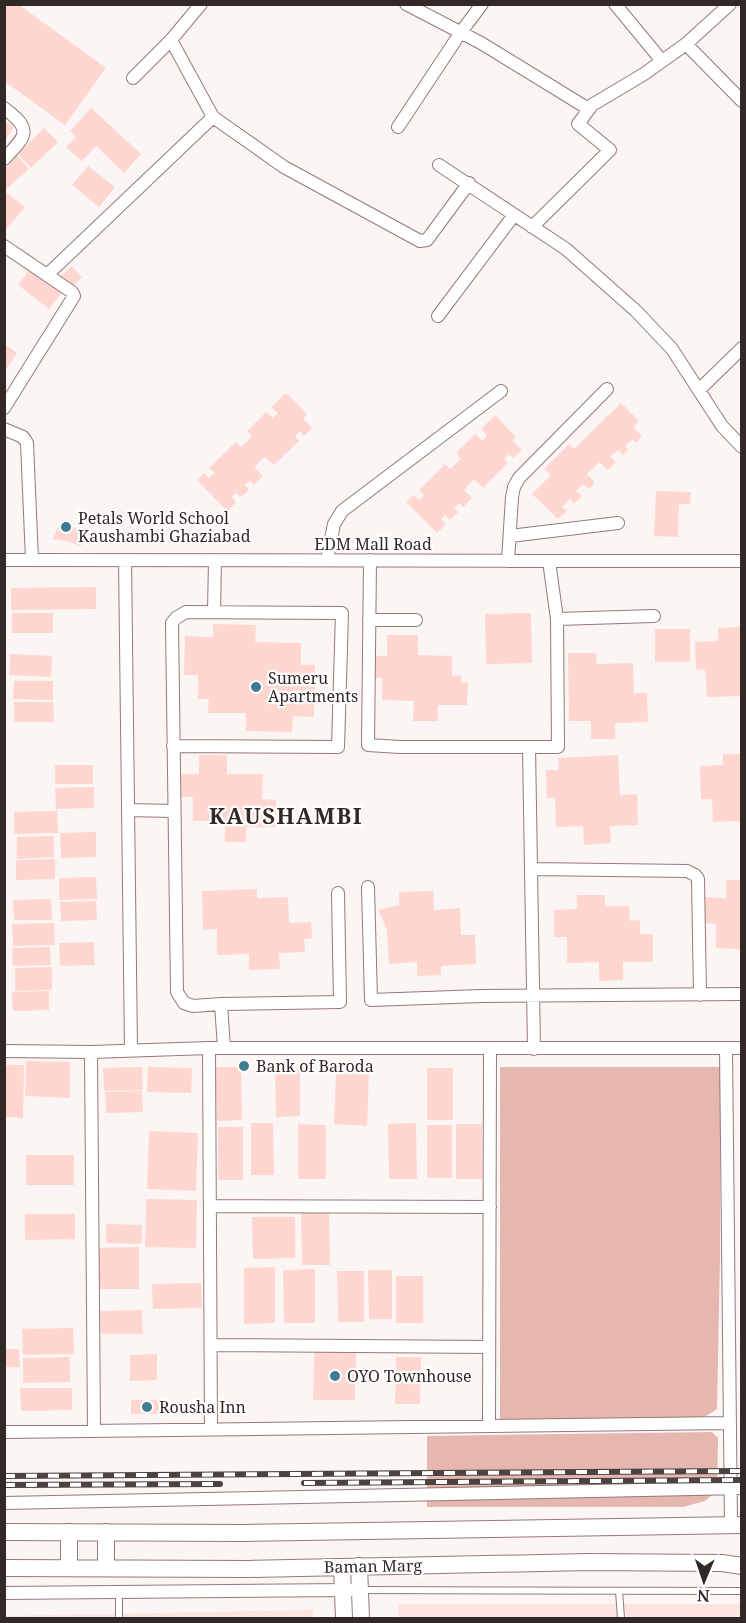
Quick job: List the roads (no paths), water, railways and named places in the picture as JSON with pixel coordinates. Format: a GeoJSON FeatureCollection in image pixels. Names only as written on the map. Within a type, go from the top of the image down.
{"type":"FeatureCollection","features":[{"type":"Feature","properties":{"kind":"main road"},"geometry":{"type":"LineString","coordinates":[[4,1532],[244,1533],[736,1526]]}},
{"type":"Feature","properties":{"kind":"main road"},"geometry":{"type":"LineString","coordinates":[[69,1532],[69,1568]]}},
{"type":"Feature","properties":{"kind":"main road"},"geometry":{"type":"LineString","coordinates":[[106,1532],[106,1568]]}},
{"type":"Feature","properties":{"kind":"main road"},"geometry":{"type":"LineString","coordinates":[[722,1563],[741,1561]]}},
{"type":"Feature","properties":{"kind":"main road","name":"Baman Marg"},"geometry":{"type":"LineString","coordinates":[[4,1568],[342,1567],[588,1562],[722,1563],[741,1566]]}},
{"type":"Feature","properties":{"kind":"main road"},"geometry":{"type":"LineString","coordinates":[[344,1618],[359,1566]]}},
{"type":"Feature","properties":{"kind":"main road"},"geometry":{"type":"LineString","coordinates":[[342,1567],[361,1618]]}},
{"type":"Feature","properties":{"kind":"street"},"geometry":{"type":"LineString","coordinates":[[133,78],[171,40],[201,4]]}},
{"type":"Feature","properties":{"kind":"street"},"geometry":{"type":"LineString","coordinates":[[406,4],[461,32],[584,108],[590,108]]}},
{"type":"Feature","properties":{"kind":"street"},"geometry":{"type":"LineString","coordinates":[[398,127],[482,4]]}},
{"type":"Feature","properties":{"kind":"street"},"geometry":{"type":"LineString","coordinates":[[615,4],[662,61]]}},
{"type":"Feature","properties":{"kind":"street"},"geometry":{"type":"LineString","coordinates":[[532,226],[610,150],[578,124],[590,108],[686,44],[730,4]]}},
{"type":"Feature","properties":{"kind":"street"},"geometry":{"type":"LineString","coordinates":[[171,40],[213,117],[284,167],[420,241],[427,240],[469,183]]}},
{"type":"Feature","properties":{"kind":"street"},"geometry":{"type":"LineString","coordinates":[[686,44],[741,101]]}},
{"type":"Feature","properties":{"kind":"street"},"geometry":{"type":"LineString","coordinates":[[4,108],[20,120],[24,133],[21,142],[4,159]]}},
{"type":"Feature","properties":{"kind":"street"},"geometry":{"type":"LineString","coordinates":[[47,275],[213,117]]}},
{"type":"Feature","properties":{"kind":"street"},"geometry":{"type":"LineString","coordinates":[[439,165],[566,249],[636,311],[672,349],[723,426],[741,447]]}},
{"type":"Feature","properties":{"kind":"street"},"geometry":{"type":"LineString","coordinates":[[438,316],[514,214]]}},
{"type":"Feature","properties":{"kind":"street"},"geometry":{"type":"LineString","coordinates":[[4,246],[72,292],[74,299],[4,408]]}},
{"type":"Feature","properties":{"kind":"street"},"geometry":{"type":"LineString","coordinates":[[699,390],[741,348]]}},
{"type":"Feature","properties":{"kind":"street"},"geometry":{"type":"LineString","coordinates":[[508,561],[512,497],[519,478],[607,389]]}},
{"type":"Feature","properties":{"kind":"street"},"geometry":{"type":"LineString","coordinates":[[327,560],[334,524],[342,511],[501,391]]}},
{"type":"Feature","properties":{"kind":"street"},"geometry":{"type":"LineString","coordinates":[[4,429],[23,437],[27,443],[33,560]]}},
{"type":"Feature","properties":{"kind":"street"},"geometry":{"type":"LineString","coordinates":[[510,536],[618,523]]}},
{"type":"Feature","properties":{"kind":"street","name":"EDM Mall Road"},"geometry":{"type":"LineString","coordinates":[[4,560],[741,561]]}},
{"type":"Feature","properties":{"kind":"street"},"geometry":{"type":"LineString","coordinates":[[125,560],[131,1050]]}},
{"type":"Feature","properties":{"kind":"street"},"geometry":{"type":"LineString","coordinates":[[214,612],[215,560]]}},
{"type":"Feature","properties":{"kind":"street"},"geometry":{"type":"LineString","coordinates":[[370,560],[368,745],[400,747],[558,747],[557,619],[549,561]]}},
{"type":"Feature","properties":{"kind":"street"},"geometry":{"type":"LineString","coordinates":[[173,746],[338,747],[342,613],[186,612],[172,623],[173,746],[177,992],[184,1003],[193,1006],[340,1002],[338,893]]}},
{"type":"Feature","properties":{"kind":"street"},"geometry":{"type":"LineString","coordinates":[[557,619],[654,616]]}},
{"type":"Feature","properties":{"kind":"street"},"geometry":{"type":"LineString","coordinates":[[369,620],[416,620]]}},
{"type":"Feature","properties":{"kind":"street"},"geometry":{"type":"LineString","coordinates":[[529,747],[534,1049]]}},
{"type":"Feature","properties":{"kind":"street"},"geometry":{"type":"LineString","coordinates":[[128,810],[174,810]]}},
{"type":"Feature","properties":{"kind":"street"},"geometry":{"type":"LineString","coordinates":[[532,869],[687,871],[695,875],[698,879],[700,994]]}},
{"type":"Feature","properties":{"kind":"street"},"geometry":{"type":"LineString","coordinates":[[368,887],[371,1000],[741,994]]}},
{"type":"Feature","properties":{"kind":"street"},"geometry":{"type":"LineString","coordinates":[[221,1004],[224,1048]]}},
{"type":"Feature","properties":{"kind":"street"},"geometry":{"type":"LineString","coordinates":[[209,1048],[211,1430]]}},
{"type":"Feature","properties":{"kind":"street"},"geometry":{"type":"LineString","coordinates":[[4,1051],[91,1052],[209,1048],[741,1048]]}},
{"type":"Feature","properties":{"kind":"street"},"geometry":{"type":"LineString","coordinates":[[726,1048],[735,1236],[730,1423],[735,1447],[736,1526]]}},
{"type":"Feature","properties":{"kind":"street"},"geometry":{"type":"LineString","coordinates":[[489,1426],[490,1049]]}},
{"type":"Feature","properties":{"kind":"street"},"geometry":{"type":"LineString","coordinates":[[91,1052],[93,1431]]}},
{"type":"Feature","properties":{"kind":"street"},"geometry":{"type":"LineString","coordinates":[[210,1206],[490,1207]]}},
{"type":"Feature","properties":{"kind":"street"},"geometry":{"type":"LineString","coordinates":[[211,1345],[489,1347]]}},
{"type":"Feature","properties":{"kind":"street"},"geometry":{"type":"LineString","coordinates":[[4,1432],[730,1423]]}},
{"type":"Feature","properties":{"kind":"street"},"geometry":{"type":"LineString","coordinates":[[4,1503],[736,1488]]}},
{"type":"Feature","properties":{"kind":"street"},"geometry":{"type":"LineString","coordinates":[[4,1593],[352,1590]]}},
{"type":"Feature","properties":{"kind":"lane"},"geometry":{"type":"LineString","coordinates":[[352,1590],[741,1591]]}},
{"type":"Feature","properties":{"kind":"lane"},"geometry":{"type":"LineString","coordinates":[[619,1591],[621,1618]]}},
{"type":"Feature","properties":{"kind":"lane"},"geometry":{"type":"LineString","coordinates":[[119,1592],[119,1618]]}},
{"type":"Feature","properties":{"kind":"railway"},"geometry":{"type":"LineString","coordinates":[[4,1476],[742,1471]]}},
{"type":"Feature","properties":{"kind":"railway"},"geometry":{"type":"LineString","coordinates":[[304,1483],[742,1480]]}},
{"type":"Feature","properties":{"kind":"railway"},"geometry":{"type":"LineString","coordinates":[[4,1485],[220,1484]]}},
{"type":"Feature","properties":{"kind":"place","name":"Petals World School Kaushambi Ghaziabad"},"geometry":{"type":"Point","coordinates":[66,527]}},
{"type":"Feature","properties":{"kind":"place","name":"Sumeru Apartments"},"geometry":{"type":"Point","coordinates":[256,687]}},
{"type":"Feature","properties":{"kind":"place","name":"Bank of Baroda"},"geometry":{"type":"Point","coordinates":[244,1066]}},
{"type":"Feature","properties":{"kind":"place","name":"OYO Townhouse"},"geometry":{"type":"Point","coordinates":[335,1376]}},
{"type":"Feature","properties":{"kind":"place","name":"Rousha Inn"},"geometry":{"type":"Point","coordinates":[147,1407]}},
{"type":"Feature","properties":{"kind":"district","name":"KAUSHAMBI"},"geometry":{"type":"Point","coordinates":[286,816]}}]}
